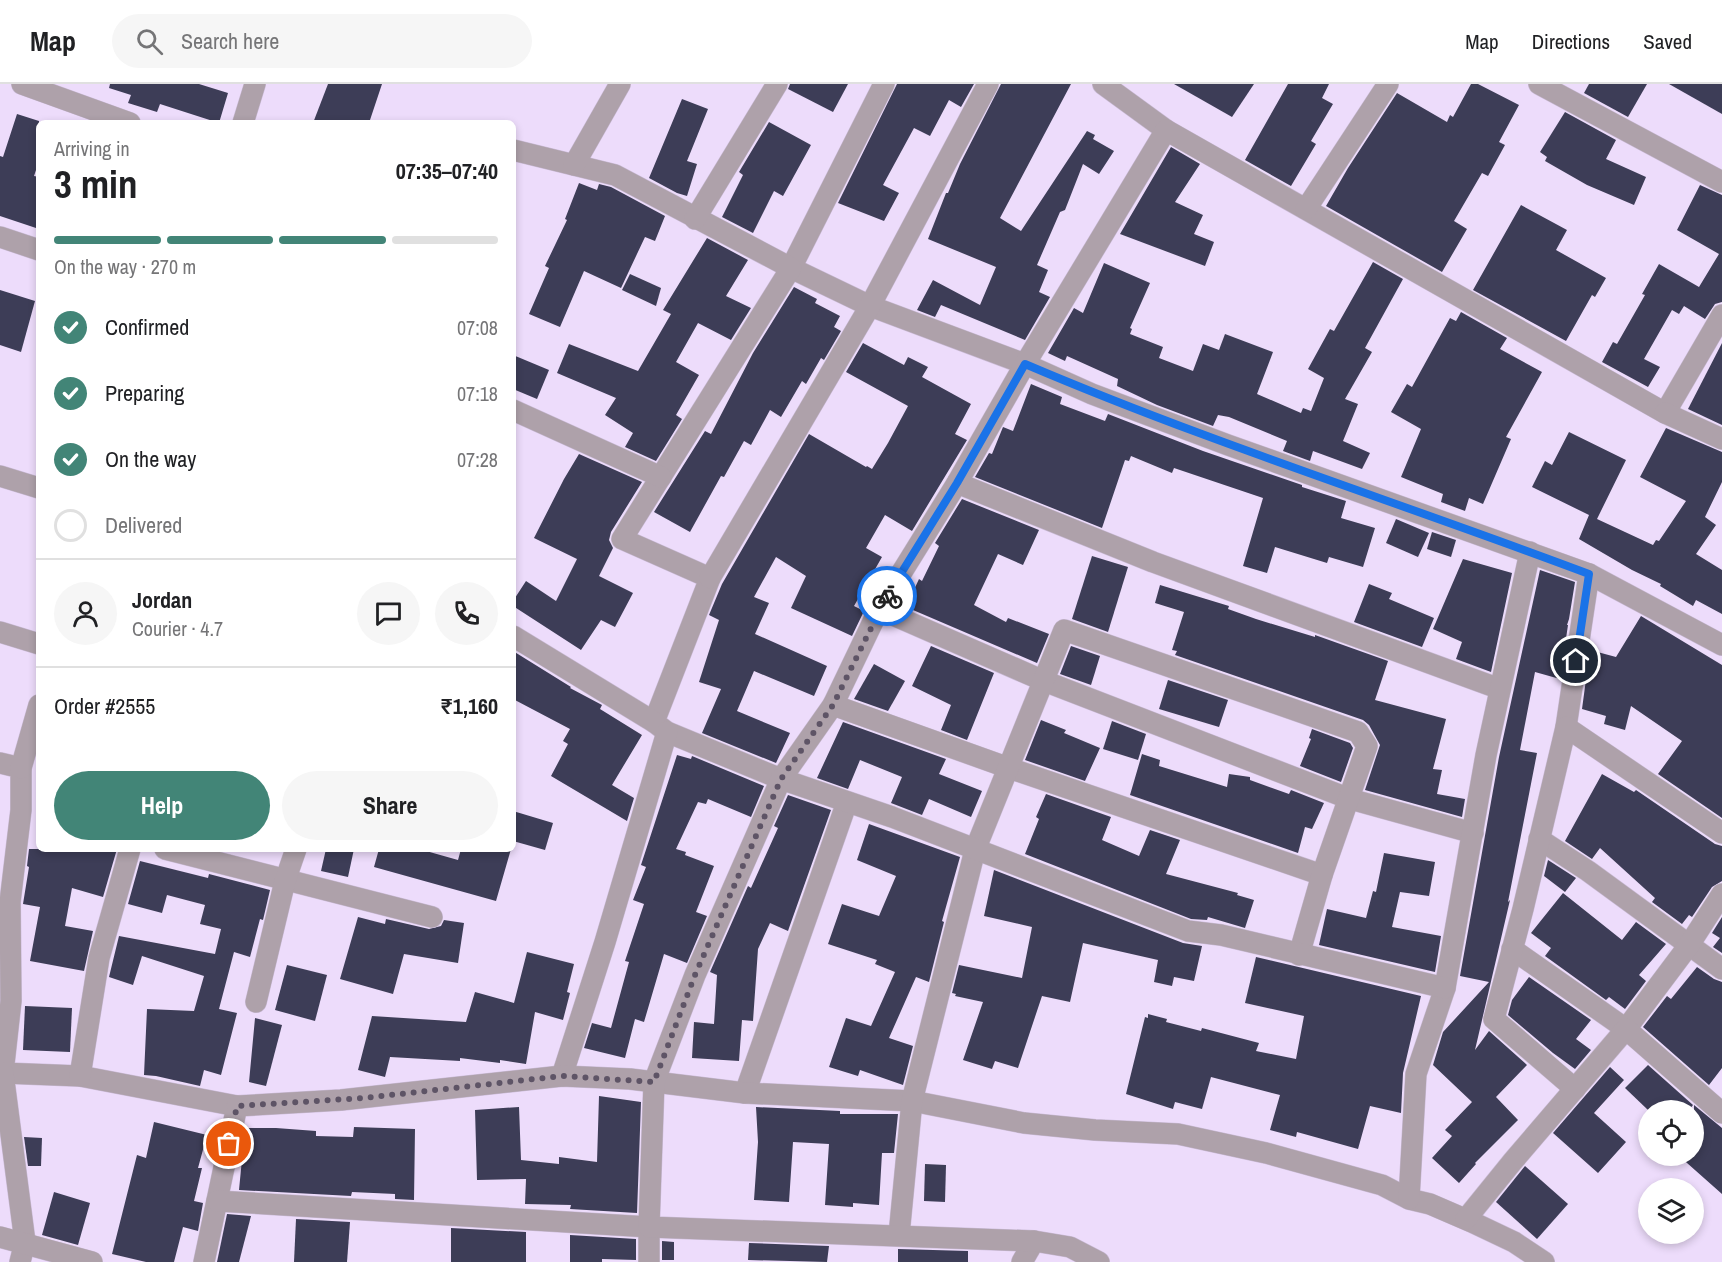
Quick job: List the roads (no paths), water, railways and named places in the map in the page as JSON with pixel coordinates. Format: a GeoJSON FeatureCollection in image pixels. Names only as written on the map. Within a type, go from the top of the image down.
{"type":"FeatureCollection","features":[{"type":"Feature","properties":{"kind":"street"},"geometry":{"type":"LineString","coordinates":[[22,84],[122,120]]}},
{"type":"Feature","properties":{"kind":"street"},"geometry":{"type":"LineString","coordinates":[[244,120],[255,84]]}},
{"type":"Feature","properties":{"kind":"street"},"geometry":{"type":"LineString","coordinates":[[574,165],[620,84]]}},
{"type":"Feature","properties":{"kind":"street"},"geometry":{"type":"LineString","coordinates":[[695,219],[777,84]]}},
{"type":"Feature","properties":{"kind":"street"},"geometry":{"type":"LineString","coordinates":[[710,578],[622,539],[791,268],[884,84]]}},
{"type":"Feature","properties":{"kind":"street"},"geometry":{"type":"LineString","coordinates":[[562,1076],[605,942],[660,727],[710,578],[870,306],[988,84]]}},
{"type":"Feature","properties":{"kind":"street"},"geometry":{"type":"LineString","coordinates":[[1102,84],[1167,130],[1665,413],[1722,439]]}},
{"type":"Feature","properties":{"kind":"street"},"geometry":{"type":"LineString","coordinates":[[1306,208],[1388,84]]}},
{"type":"Feature","properties":{"kind":"street"},"geometry":{"type":"LineString","coordinates":[[1539,84],[1722,182]]}},
{"type":"Feature","properties":{"kind":"street"},"geometry":{"type":"LineString","coordinates":[[649,1262],[654,1082],[695,975],[781,779],[833,705],[879,609],[957,483],[1025,364],[1167,130]]}},
{"type":"Feature","properties":{"kind":"street"},"geometry":{"type":"LineString","coordinates":[[516,151],[615,175],[695,219],[870,306],[1025,364],[1092,394],[1589,574],[1722,645]]}},
{"type":"Feature","properties":{"kind":"street"},"geometry":{"type":"LineString","coordinates":[[0,237],[36,249]]}},
{"type":"Feature","properties":{"kind":"street"},"geometry":{"type":"LineString","coordinates":[[1665,413],[1722,315]]}},
{"type":"Feature","properties":{"kind":"street"},"geometry":{"type":"LineString","coordinates":[[516,411],[661,477]]}},
{"type":"Feature","properties":{"kind":"street"},"geometry":{"type":"LineString","coordinates":[[0,476],[36,487]]}},
{"type":"Feature","properties":{"kind":"street"},"geometry":{"type":"LineString","coordinates":[[957,483],[1153,562],[1500,689]]}},
{"type":"Feature","properties":{"kind":"street"},"geometry":{"type":"LineString","coordinates":[[1409,1199],[1416,1074],[1445,988],[1500,689],[1530,552]]}},
{"type":"Feature","properties":{"kind":"street"},"geometry":{"type":"LineString","coordinates":[[1575,1089],[1494,1019],[1566,727],[1589,574]]}},
{"type":"Feature","properties":{"kind":"street"},"geometry":{"type":"LineString","coordinates":[[879,609],[1044,681],[1350,799],[1473,833]]}},
{"type":"Feature","properties":{"kind":"street"},"geometry":{"type":"LineString","coordinates":[[899,1235],[912,1101],[975,850],[1064,630],[1358,732],[1366,747],[1322,875],[1299,955]]}},
{"type":"Feature","properties":{"kind":"street"},"geometry":{"type":"LineString","coordinates":[[0,632],[36,643]]}},
{"type":"Feature","properties":{"kind":"street"},"geometry":{"type":"LineString","coordinates":[[516,638],[660,727],[781,779],[892,817],[1188,931],[1221,935],[1445,988]]}},
{"type":"Feature","properties":{"kind":"street"},"geometry":{"type":"LineString","coordinates":[[833,705],[1322,875]]}},
{"type":"Feature","properties":{"kind":"street"},"geometry":{"type":"LineString","coordinates":[[22,1252],[2,1073],[6,999],[5,901],[30,812],[21,768],[36,716]]}},
{"type":"Feature","properties":{"kind":"street"},"geometry":{"type":"LineString","coordinates":[[1566,727],[1722,833]]}},
{"type":"Feature","properties":{"kind":"street"},"geometry":{"type":"LineString","coordinates":[[0,763],[21,768]]}},
{"type":"Feature","properties":{"kind":"street"},"geometry":{"type":"LineString","coordinates":[[744,1094],[847,802]]}},
{"type":"Feature","properties":{"kind":"street"},"geometry":{"type":"LineString","coordinates":[[1539,839],[1722,969]]}},
{"type":"Feature","properties":{"kind":"street"},"geometry":{"type":"LineString","coordinates":[[80,1076],[99,958],[129,852]]}},
{"type":"Feature","properties":{"kind":"street"},"geometry":{"type":"LineString","coordinates":[[176,852],[432,917]]}},
{"type":"Feature","properties":{"kind":"street"},"geometry":{"type":"LineString","coordinates":[[256,1002],[285,881],[295,852]]}},
{"type":"Feature","properties":{"kind":"street"},"geometry":{"type":"LineString","coordinates":[[1466,1220],[1626,1029],[1689,945],[1722,894]]}},
{"type":"Feature","properties":{"kind":"street"},"geometry":{"type":"LineString","coordinates":[[1512,950],[1626,1029],[1722,1113]]}},
{"type":"Feature","properties":{"kind":"street"},"geometry":{"type":"LineString","coordinates":[[2,1073],[80,1076],[237,1106],[364,1098],[562,1076],[654,1082],[744,1094],[912,1101],[1024,1123],[1095,1130],[1178,1134],[1210,1139],[1382,1185],[1409,1199],[1430,1204],[1514,1242],[1544,1262]]}},
{"type":"Feature","properties":{"kind":"street"},"geometry":{"type":"LineString","coordinates":[[204,1262],[237,1106]]}},
{"type":"Feature","properties":{"kind":"street"},"geometry":{"type":"LineString","coordinates":[[217,1201],[649,1227],[1034,1241],[1070,1247],[1099,1262]]}},
{"type":"Feature","properties":{"kind":"street"},"geometry":{"type":"LineString","coordinates":[[0,1237],[22,1252],[92,1262]]}},
{"type":"Feature","properties":{"kind":"street"},"geometry":{"type":"LineString","coordinates":[[1022,1262],[1034,1241]]}}]}
